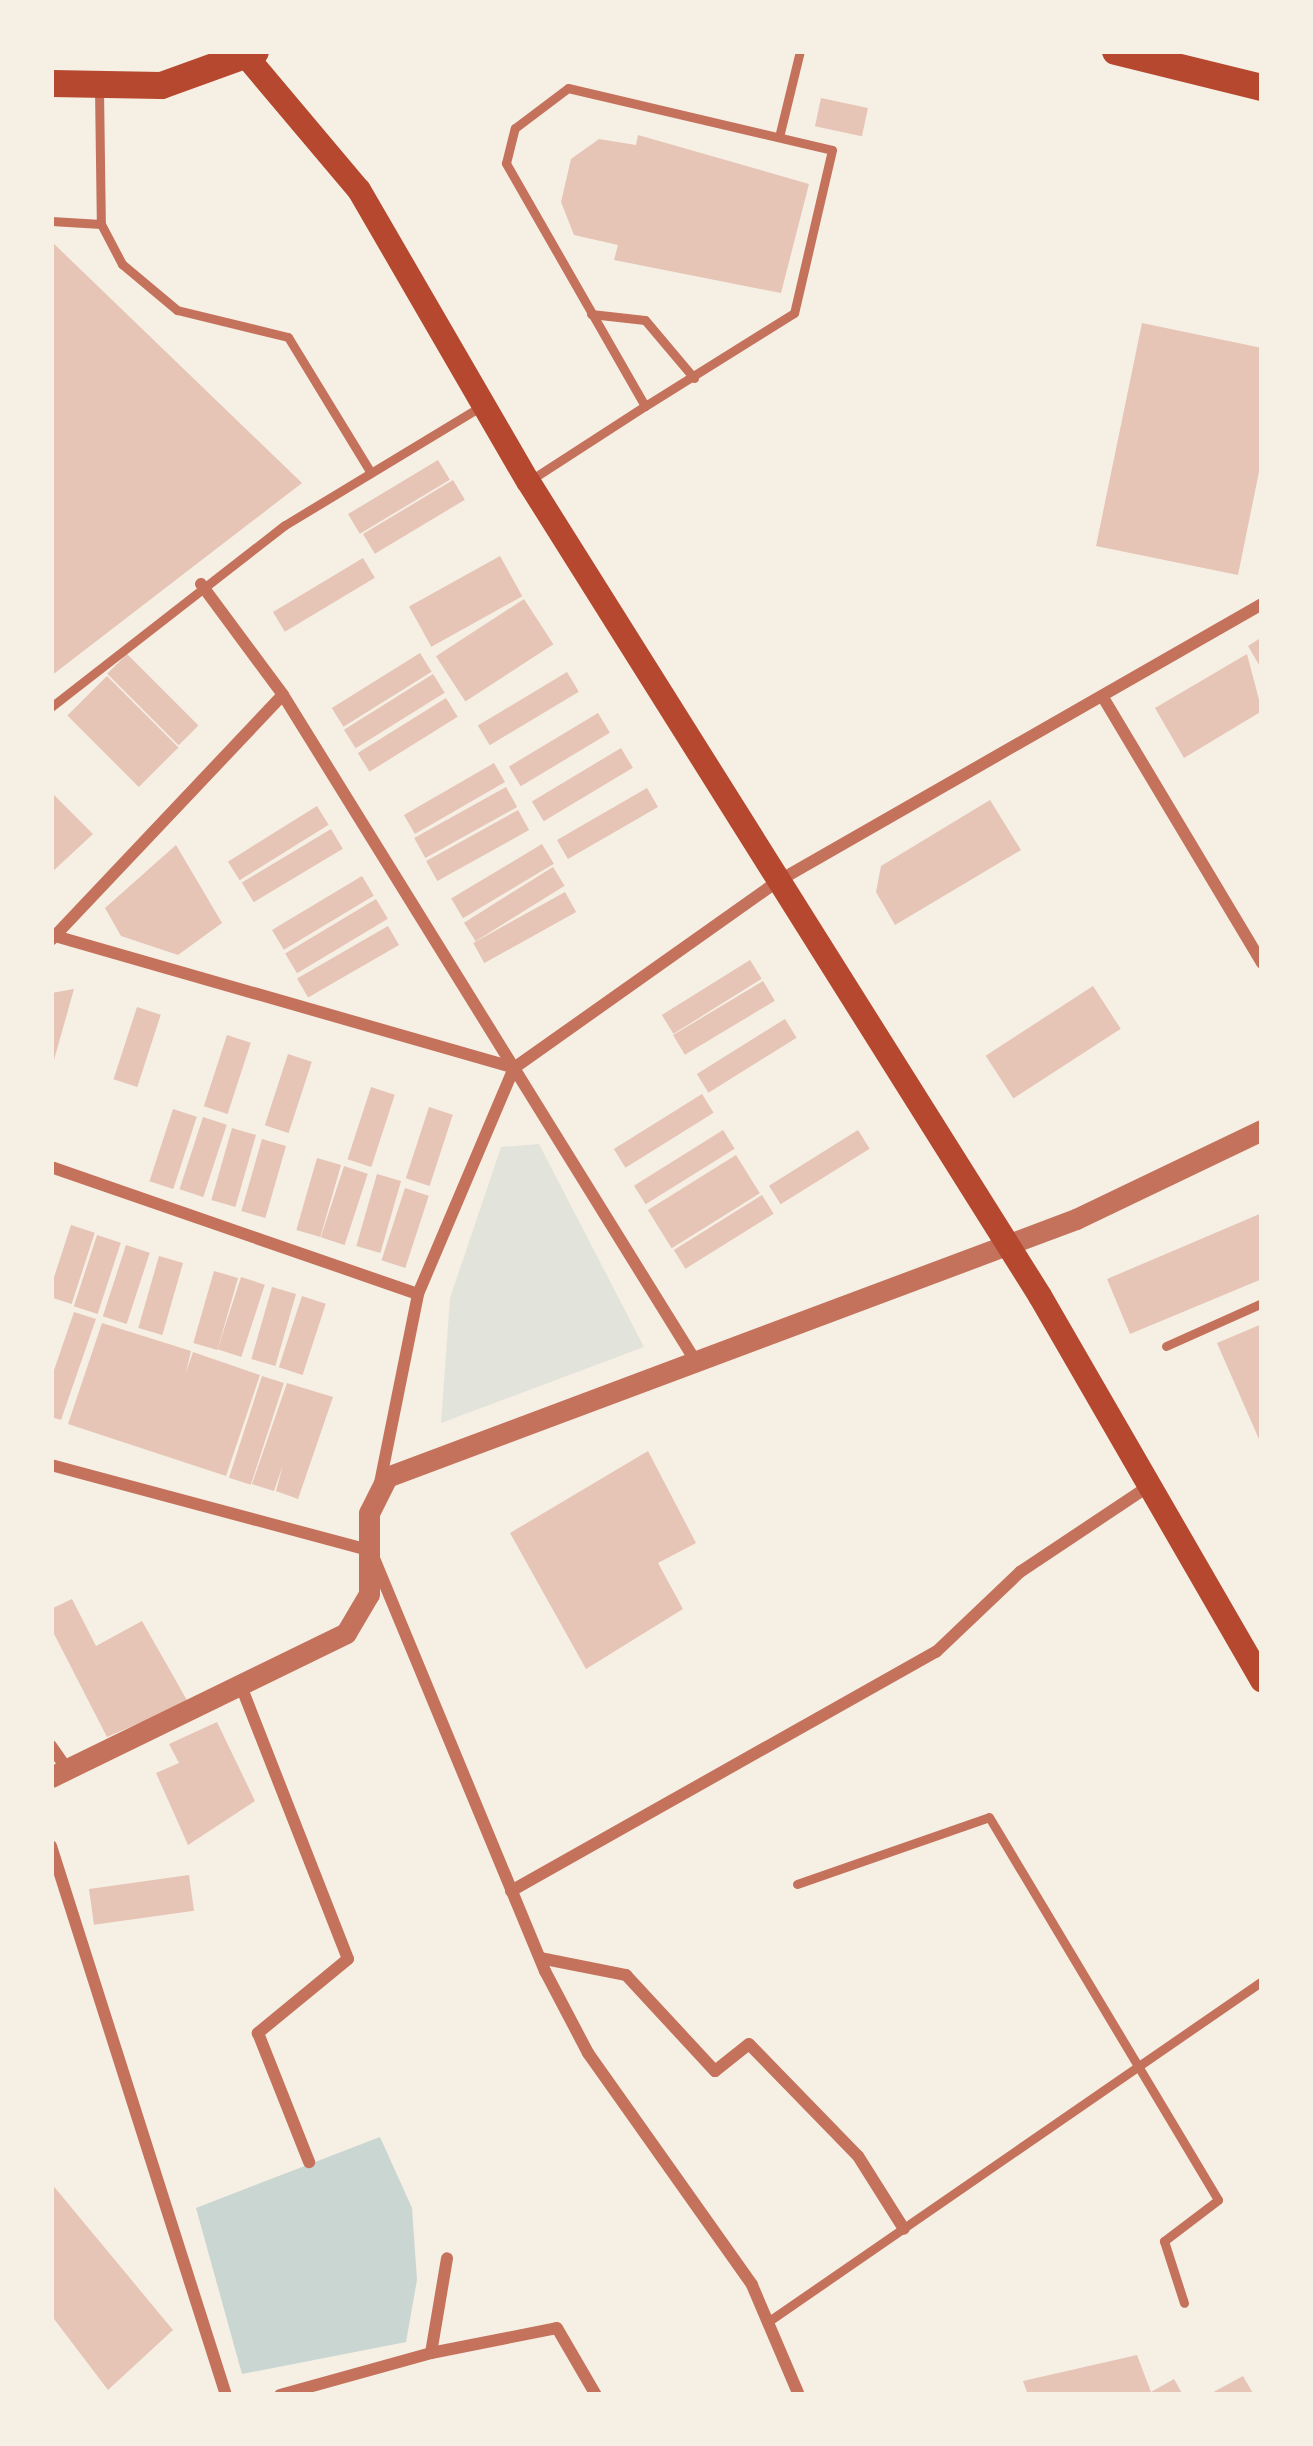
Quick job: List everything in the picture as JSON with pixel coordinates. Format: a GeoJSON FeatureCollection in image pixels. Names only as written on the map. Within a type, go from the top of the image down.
{"type":"FeatureCollection","features":[{"type":"Feature","properties":{"kind":"main road"},"geometry":{"type":"LineString","coordinates":[[1115,51],[1165,57],[1262,87]]}},
{"type":"Feature","properties":{"kind":"main road"},"geometry":{"type":"LineString","coordinates":[[51,83],[99,88],[161,85],[250,53],[349,174],[528,481],[1005,1238],[1262,1681]]}},
{"type":"Feature","properties":{"kind":"street"},"geometry":{"type":"LineString","coordinates":[[201,584],[283,695],[693,1357]]}},
{"type":"Feature","properties":{"kind":"street"},"geometry":{"type":"LineString","coordinates":[[51,1746],[59,1773],[241,1686],[360,1620],[380,1485],[418,1294],[514,1068],[780,880],[1104,699],[1262,604]]}},
{"type":"Feature","properties":{"kind":"street"},"geometry":{"type":"LineString","coordinates":[[283,695],[53,938],[514,1068]]}},
{"type":"Feature","properties":{"kind":"street"},"geometry":{"type":"LineString","coordinates":[[1104,699],[1262,963]]}},
{"type":"Feature","properties":{"kind":"street"},"geometry":{"type":"LineString","coordinates":[[380,1485],[419,1460],[1005,1238],[1076,1219],[1262,1130]]}},
{"type":"Feature","properties":{"kind":"street"},"geometry":{"type":"LineString","coordinates":[[51,1167],[418,1294]]}},
{"type":"Feature","properties":{"kind":"street"},"geometry":{"type":"LineString","coordinates":[[51,1465],[370,1551]]}},
{"type":"Feature","properties":{"kind":"street"},"geometry":{"type":"LineString","coordinates":[[511,1891],[936,1652],[1020,1572],[1149,1486]]}},
{"type":"Feature","properties":{"kind":"street"},"geometry":{"type":"LineString","coordinates":[[370,1551],[540,1958],[588,2053],[769,2321],[799,2395]]}},
{"type":"Feature","properties":{"kind":"street"},"geometry":{"type":"LineString","coordinates":[[241,1686],[347,1959],[258,2033],[308,2162]]}},
{"type":"Feature","properties":{"kind":"street"},"geometry":{"type":"LineString","coordinates":[[51,1846],[226,2395]]}},
{"type":"Feature","properties":{"kind":"street"},"geometry":{"type":"LineString","coordinates":[[540,1958],[626,1976],[716,2071],[749,2044],[858,2156],[904,2229]]}},
{"type":"Feature","properties":{"kind":"street"},"geometry":{"type":"LineString","coordinates":[[431,2353],[446,2258]]}},
{"type":"Feature","properties":{"kind":"street"},"geometry":{"type":"LineString","coordinates":[[280,2395],[431,2353],[557,2328],[596,2395]]}},
{"type":"Feature","properties":{"kind":"lane"},"geometry":{"type":"LineString","coordinates":[[779,137],[800,51]]}},
{"type":"Feature","properties":{"kind":"lane"},"geometry":{"type":"LineString","coordinates":[[99,88],[101,224],[122,264],[177,310],[289,337],[370,473]]}},
{"type":"Feature","properties":{"kind":"lane"},"geometry":{"type":"LineString","coordinates":[[528,481],[794,313],[832,150],[582,88],[536,102],[506,163],[645,406]]}},
{"type":"Feature","properties":{"kind":"lane"},"geometry":{"type":"LineString","coordinates":[[51,221],[101,224]]}},
{"type":"Feature","properties":{"kind":"lane"},"geometry":{"type":"LineString","coordinates":[[591,314],[645,320],[694,378]]}},
{"type":"Feature","properties":{"kind":"lane"},"geometry":{"type":"LineString","coordinates":[[51,706],[201,584],[483,405]]}},
{"type":"Feature","properties":{"kind":"lane"},"geometry":{"type":"LineString","coordinates":[[1166,1346],[1262,1304]]}},
{"type":"Feature","properties":{"kind":"lane"},"geometry":{"type":"LineString","coordinates":[[797,1884],[989,1817],[1218,2200],[1164,2241],[1184,2303]]}},
{"type":"Feature","properties":{"kind":"lane"},"geometry":{"type":"LineString","coordinates":[[769,2321],[1262,1981]]}},
{"type":"Feature","properties":{"kind":"shaded area"},"geometry":{"type":"Polygon","coordinates":[[[539,1144],[644,1347],[441,1423],[450,1298],[501,1147],[539,1144]]]}},
{"type":"Feature","properties":{"kind":"shaded area"},"geometry":{"type":"Polygon","coordinates":[[[380,2137],[412,2208],[417,2280],[406,2342],[242,2374],[196,2208],[380,2137]]]}},
{"type":"Feature","properties":{"kind":"building"},"geometry":{"type":"Polygon","coordinates":[[[821,98],[868,108],[862,136],[815,126],[821,98]]]}},
{"type":"Feature","properties":{"kind":"building"},"geometry":{"type":"Polygon","coordinates":[[[638,135],[809,184],[781,293],[614,260],[618,245],[574,235],[561,202],[571,159],[599,139],[636,145],[638,135]]]}},
{"type":"Feature","properties":{"kind":"building"},"geometry":{"type":"Polygon","coordinates":[[[51,241],[302,483],[51,676],[51,241]]]}},
{"type":"Feature","properties":{"kind":"building"},"geometry":{"type":"Polygon","coordinates":[[[1142,323],[1262,348],[1262,457],[1238,575],[1096,546],[1142,323]]]}},
{"type":"Feature","properties":{"kind":"building"},"geometry":{"type":"Polygon","coordinates":[[[438,460],[450,480],[360,534],[348,514],[438,460]]]}},
{"type":"Feature","properties":{"kind":"building"},"geometry":{"type":"Polygon","coordinates":[[[453,480],[465,500],[375,554],[363,534],[453,480]]]}},
{"type":"Feature","properties":{"kind":"building"},"geometry":{"type":"Polygon","coordinates":[[[500,556],[522,596],[431,647],[409,606],[500,556]]]}},
{"type":"Feature","properties":{"kind":"building"},"geometry":{"type":"Polygon","coordinates":[[[363,558],[375,578],[285,632],[273,612],[363,558]]]}},
{"type":"Feature","properties":{"kind":"building"},"geometry":{"type":"Polygon","coordinates":[[[524,599],[553,644],[465,701],[436,656],[524,599]]]}},
{"type":"Feature","properties":{"kind":"building"},"geometry":{"type":"Polygon","coordinates":[[[1262,637],[1262,670],[1248,646],[1262,637]]]}},
{"type":"Feature","properties":{"kind":"building"},"geometry":{"type":"Polygon","coordinates":[[[420,653],[432,672],[343,727],[332,708],[420,653]]]}},
{"type":"Feature","properties":{"kind":"building"},"geometry":{"type":"Polygon","coordinates":[[[127,654],[198,725],[179,745],[107,674],[127,654]]]}},
{"type":"Feature","properties":{"kind":"building"},"geometry":{"type":"Polygon","coordinates":[[[1247,654],[1262,711],[1184,758],[1155,708],[1247,654]]]}},
{"type":"Feature","properties":{"kind":"building"},"geometry":{"type":"Polygon","coordinates":[[[567,672],[579,692],[490,745],[478,726],[567,672]]]}},
{"type":"Feature","properties":{"kind":"building"},"geometry":{"type":"Polygon","coordinates":[[[433,674],[445,693],[356,748],[344,730],[433,674]]]}},
{"type":"Feature","properties":{"kind":"building"},"geometry":{"type":"Polygon","coordinates":[[[107,676],[178,747],[139,787],[67,716],[107,676]]]}},
{"type":"Feature","properties":{"kind":"building"},"geometry":{"type":"Polygon","coordinates":[[[446,698],[458,717],[369,772],[358,753],[446,698]]]}},
{"type":"Feature","properties":{"kind":"building"},"geometry":{"type":"Polygon","coordinates":[[[598,713],[610,733],[521,786],[509,767],[598,713]]]}},
{"type":"Feature","properties":{"kind":"building"},"geometry":{"type":"Polygon","coordinates":[[[621,748],[633,768],[544,821],[532,802],[621,748]]]}},
{"type":"Feature","properties":{"kind":"building"},"geometry":{"type":"Polygon","coordinates":[[[494,763],[505,782],[415,834],[404,815],[494,763]]]}},
{"type":"Feature","properties":{"kind":"building"},"geometry":{"type":"Polygon","coordinates":[[[506,787],[517,807],[425,858],[414,838],[506,787]]]}},
{"type":"Feature","properties":{"kind":"building"},"geometry":{"type":"Polygon","coordinates":[[[647,788],[658,807],[568,859],[557,840],[647,788]]]}},
{"type":"Feature","properties":{"kind":"building"},"geometry":{"type":"Polygon","coordinates":[[[51,792],[93,834],[51,873],[51,792]]]}},
{"type":"Feature","properties":{"kind":"building"},"geometry":{"type":"Polygon","coordinates":[[[990,800],[1021,850],[895,925],[876,892],[881,866],[990,800]]]}},
{"type":"Feature","properties":{"kind":"building"},"geometry":{"type":"Polygon","coordinates":[[[317,806],[329,825],[240,880],[228,862],[317,806]]]}},
{"type":"Feature","properties":{"kind":"building"},"geometry":{"type":"Polygon","coordinates":[[[518,810],[529,830],[437,881],[426,861],[518,810]]]}},
{"type":"Feature","properties":{"kind":"building"},"geometry":{"type":"Polygon","coordinates":[[[331,829],[343,849],[254,902],[242,883],[331,829]]]}},
{"type":"Feature","properties":{"kind":"building"},"geometry":{"type":"Polygon","coordinates":[[[542,844],[554,864],[463,918],[451,899],[542,844]]]}},
{"type":"Feature","properties":{"kind":"building"},"geometry":{"type":"Polygon","coordinates":[[[176,845],[222,923],[178,955],[121,936],[105,908],[176,845]]]}},
{"type":"Feature","properties":{"kind":"building"},"geometry":{"type":"Polygon","coordinates":[[[553,867],[565,886],[476,941],[464,923],[553,867]]]}},
{"type":"Feature","properties":{"kind":"building"},"geometry":{"type":"Polygon","coordinates":[[[362,876],[374,896],[284,950],[272,930],[362,876]]]}},
{"type":"Feature","properties":{"kind":"building"},"geometry":{"type":"Polygon","coordinates":[[[565,892],[576,912],[484,963],[473,943],[565,892]]]}},
{"type":"Feature","properties":{"kind":"building"},"geometry":{"type":"Polygon","coordinates":[[[376,899],[388,919],[297,973],[285,954],[376,899]]]}},
{"type":"Feature","properties":{"kind":"building"},"geometry":{"type":"Polygon","coordinates":[[[388,926],[399,945],[308,998],[297,979],[388,926]]]}},
{"type":"Feature","properties":{"kind":"building"},"geometry":{"type":"Polygon","coordinates":[[[750,960],[762,979],[673,1034],[662,1015],[750,960]]]}},
{"type":"Feature","properties":{"kind":"building"},"geometry":{"type":"Polygon","coordinates":[[[763,981],[775,1001],[685,1055],[673,1035],[763,981]]]}},
{"type":"Feature","properties":{"kind":"building"},"geometry":{"type":"Polygon","coordinates":[[[1093,986],[1121,1029],[1013,1098],[986,1056],[1093,986]]]}},
{"type":"Feature","properties":{"kind":"building"},"geometry":{"type":"Polygon","coordinates":[[[74,989],[52,1067],[51,1067],[51,993],[74,989]]]}},
{"type":"Feature","properties":{"kind":"building"},"geometry":{"type":"Polygon","coordinates":[[[137,1007],[161,1015],[137,1087],[114,1079],[137,1007]]]}},
{"type":"Feature","properties":{"kind":"building"},"geometry":{"type":"Polygon","coordinates":[[[785,1019],[797,1038],[708,1093],[697,1074],[785,1019]]]}},
{"type":"Feature","properties":{"kind":"building"},"geometry":{"type":"Polygon","coordinates":[[[227,1035],[251,1043],[228,1114],[204,1106],[227,1035]]]}},
{"type":"Feature","properties":{"kind":"building"},"geometry":{"type":"Polygon","coordinates":[[[288,1054],[312,1062],[289,1133],[265,1125],[288,1054]]]}},
{"type":"Feature","properties":{"kind":"building"},"geometry":{"type":"Polygon","coordinates":[[[371,1087],[395,1095],[371,1167],[348,1159],[371,1087]]]}},
{"type":"Feature","properties":{"kind":"building"},"geometry":{"type":"Polygon","coordinates":[[[702,1094],[714,1113],[625,1168],[614,1149],[702,1094]]]}},
{"type":"Feature","properties":{"kind":"building"},"geometry":{"type":"Polygon","coordinates":[[[429,1107],[453,1115],[430,1186],[406,1178],[429,1107]]]}},
{"type":"Feature","properties":{"kind":"building"},"geometry":{"type":"Polygon","coordinates":[[[173,1109],[197,1117],[173,1189],[150,1181],[173,1109]]]}},
{"type":"Feature","properties":{"kind":"building"},"geometry":{"type":"Polygon","coordinates":[[[203,1117],[227,1125],[203,1197],[180,1189],[203,1117]]]}},
{"type":"Feature","properties":{"kind":"building"},"geometry":{"type":"Polygon","coordinates":[[[232,1128],[256,1135],[235,1207],[211,1200],[232,1128]]]}},
{"type":"Feature","properties":{"kind":"building"},"geometry":{"type":"Polygon","coordinates":[[[723,1130],[735,1149],[646,1204],[634,1186],[723,1130]]]}},
{"type":"Feature","properties":{"kind":"building"},"geometry":{"type":"Polygon","coordinates":[[[858,1130],[870,1149],[781,1204],[769,1186],[858,1130]]]}},
{"type":"Feature","properties":{"kind":"building"},"geometry":{"type":"Polygon","coordinates":[[[262,1139],[286,1146],[265,1218],[241,1211],[262,1139]]]}},
{"type":"Feature","properties":{"kind":"building"},"geometry":{"type":"Polygon","coordinates":[[[736,1155],[760,1193],[672,1248],[648,1210],[736,1155]]]}},
{"type":"Feature","properties":{"kind":"building"},"geometry":{"type":"Polygon","coordinates":[[[317,1158],[341,1165],[320,1237],[296,1230],[317,1158]]]}},
{"type":"Feature","properties":{"kind":"building"},"geometry":{"type":"Polygon","coordinates":[[[344,1166],[368,1174],[345,1245],[321,1237],[344,1166]]]}},
{"type":"Feature","properties":{"kind":"building"},"geometry":{"type":"Polygon","coordinates":[[[377,1174],[401,1181],[380,1253],[356,1246],[377,1174]]]}},
{"type":"Feature","properties":{"kind":"building"},"geometry":{"type":"Polygon","coordinates":[[[405,1188],[429,1196],[405,1268],[382,1260],[405,1188]]]}},
{"type":"Feature","properties":{"kind":"building"},"geometry":{"type":"Polygon","coordinates":[[[762,1195],[774,1214],[685,1269],[674,1250],[762,1195]]]}},
{"type":"Feature","properties":{"kind":"building"},"geometry":{"type":"Polygon","coordinates":[[[1262,1213],[1262,1279],[1130,1334],[1107,1279],[1262,1213]]]}},
{"type":"Feature","properties":{"kind":"building"},"geometry":{"type":"Polygon","coordinates":[[[71,1225],[95,1233],[72,1304],[51,1297],[71,1225]]]}},
{"type":"Feature","properties":{"kind":"building"},"geometry":{"type":"Polygon","coordinates":[[[97,1235],[121,1243],[98,1314],[74,1306],[97,1235]]]}},
{"type":"Feature","properties":{"kind":"building"},"geometry":{"type":"Polygon","coordinates":[[[126,1245],[150,1253],[127,1324],[103,1316],[126,1245]]]}},
{"type":"Feature","properties":{"kind":"building"},"geometry":{"type":"Polygon","coordinates":[[[159,1256],[183,1263],[162,1335],[138,1328],[159,1256]]]}},
{"type":"Feature","properties":{"kind":"building"},"geometry":{"type":"Polygon","coordinates":[[[214,1271],[238,1278],[217,1350],[193,1343],[214,1271]]]}},
{"type":"Feature","properties":{"kind":"building"},"geometry":{"type":"Polygon","coordinates":[[[241,1277],[265,1285],[241,1357],[218,1349],[241,1277]]]}},
{"type":"Feature","properties":{"kind":"building"},"geometry":{"type":"Polygon","coordinates":[[[272,1287],[296,1294],[275,1366],[251,1359],[272,1287]]]}},
{"type":"Feature","properties":{"kind":"building"},"geometry":{"type":"Polygon","coordinates":[[[302,1296],[326,1304],[303,1375],[279,1367],[302,1296]]]}},
{"type":"Feature","properties":{"kind":"building"},"geometry":{"type":"Polygon","coordinates":[[[74,1312],[96,1319],[61,1420],[51,1417],[51,1379],[74,1312]]]}},
{"type":"Feature","properties":{"kind":"building"},"geometry":{"type":"Polygon","coordinates":[[[102,1323],[191,1351],[186,1372],[193,1352],[260,1375],[226,1476],[68,1424],[102,1323]]]}},
{"type":"Feature","properties":{"kind":"building"},"geometry":{"type":"Polygon","coordinates":[[[1262,1324],[1262,1446],[1217,1343],[1262,1324]]]}},
{"type":"Feature","properties":{"kind":"building"},"geometry":{"type":"Polygon","coordinates":[[[262,1376],[284,1383],[251,1485],[229,1478],[262,1376]]]}},
{"type":"Feature","properties":{"kind":"building"},"geometry":{"type":"Polygon","coordinates":[[[287,1383],[333,1397],[298,1499],[276,1491],[283,1465],[274,1491],[252,1484],[287,1383]]]}},
{"type":"Feature","properties":{"kind":"building"},"geometry":{"type":"Polygon","coordinates":[[[648,1451],[696,1543],[658,1563],[683,1609],[586,1669],[510,1533],[648,1451]]]}},
{"type":"Feature","properties":{"kind":"building"},"geometry":{"type":"Polygon","coordinates":[[[72,1599],[96,1646],[142,1621],[188,1702],[107,1737],[51,1628],[51,1609],[72,1599]]]}},
{"type":"Feature","properties":{"kind":"building"},"geometry":{"type":"Polygon","coordinates":[[[217,1722],[255,1801],[188,1845],[156,1773],[179,1763],[169,1744],[217,1722]]]}},
{"type":"Feature","properties":{"kind":"building"},"geometry":{"type":"Polygon","coordinates":[[[189,1875],[194,1911],[94,1925],[89,1889],[189,1875]]]}},
{"type":"Feature","properties":{"kind":"building"},"geometry":{"type":"Polygon","coordinates":[[[51,2183],[173,2330],[108,2390],[51,2315],[51,2183]]]}},
{"type":"Feature","properties":{"kind":"building"},"geometry":{"type":"Polygon","coordinates":[[[1137,2355],[1151,2392],[1174,2379],[1183,2395],[1028,2395],[1023,2381],[1137,2355]]]}},
{"type":"Feature","properties":{"kind":"building"},"geometry":{"type":"Polygon","coordinates":[[[1243,2376],[1254,2395],[1208,2395],[1243,2376]]]}}]}
